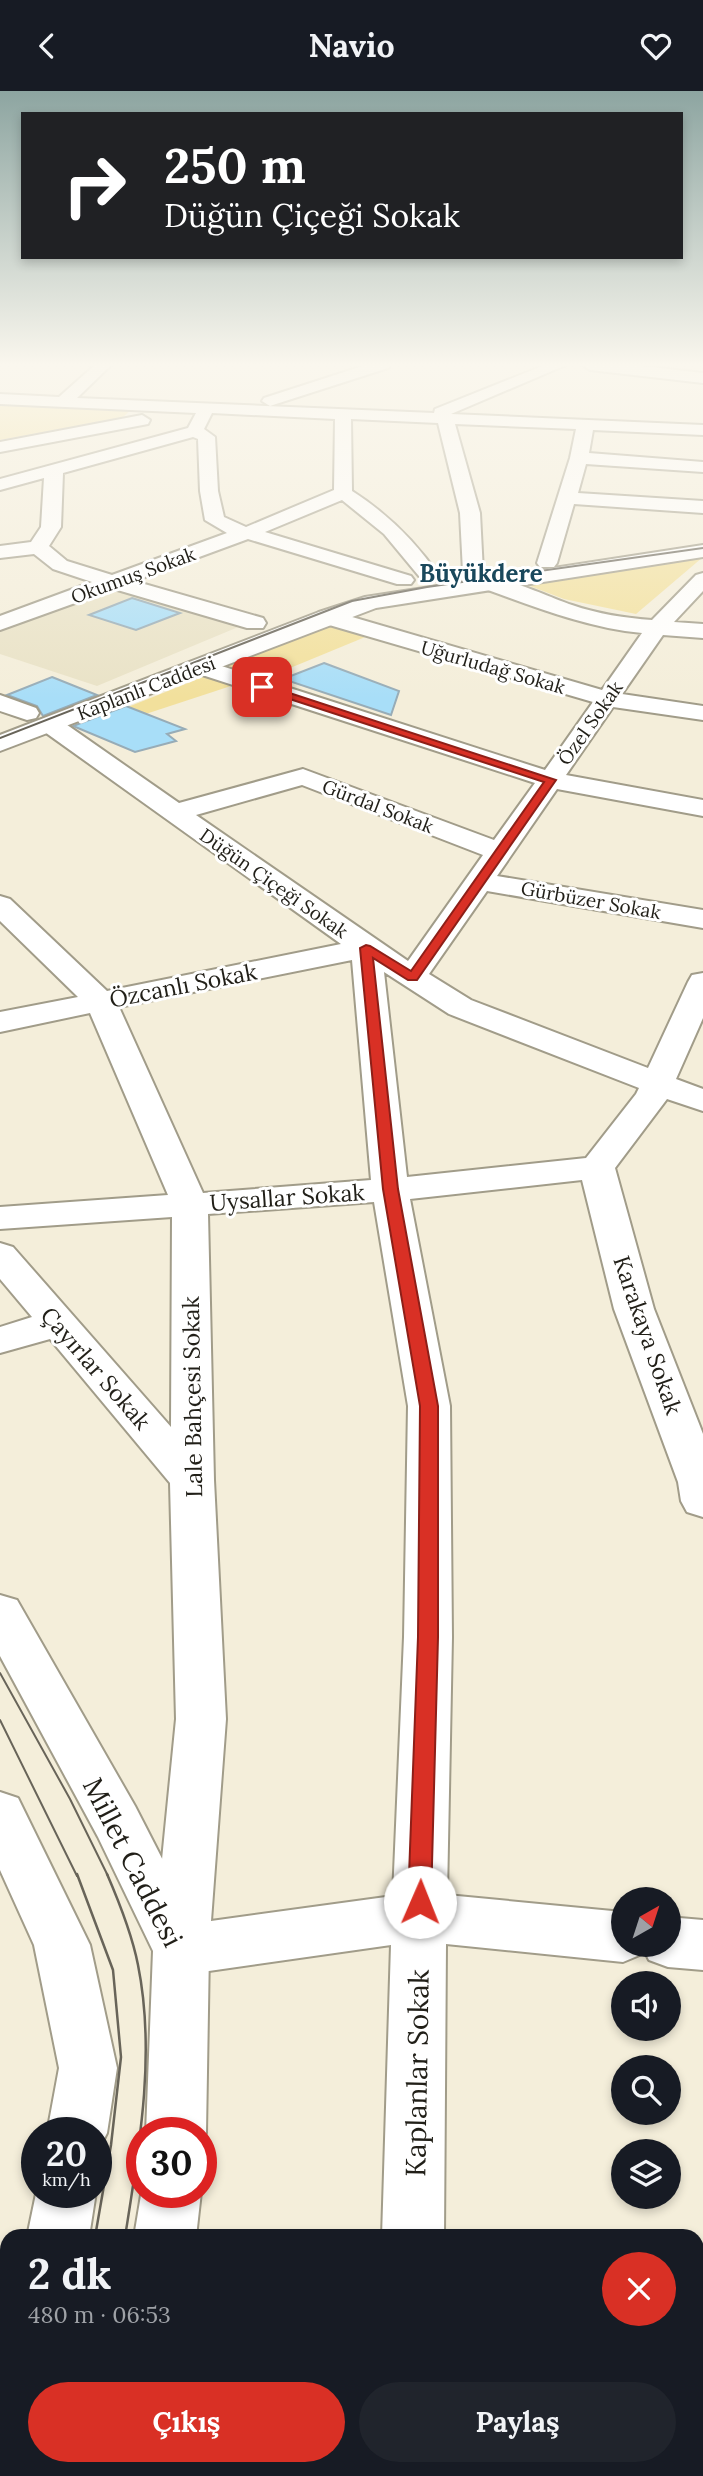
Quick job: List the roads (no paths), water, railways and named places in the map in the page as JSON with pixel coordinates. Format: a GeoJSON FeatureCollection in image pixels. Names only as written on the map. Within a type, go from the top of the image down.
{"type":"FeatureCollection","features":[{"type":"Feature","properties":{"kind":"street"},"geometry":{"type":"LineString","coordinates":[[0,485],[29,476]]}},
{"type":"Feature","properties":{"kind":"street"},"geometry":{"type":"LineString","coordinates":[[38,547],[51,527],[54,476]]}},
{"type":"Feature","properties":{"kind":"street"},"geometry":{"type":"LineString","coordinates":[[208,476],[215,520],[247,533],[404,580]]}},
{"type":"Feature","properties":{"kind":"street"},"geometry":{"type":"LineString","coordinates":[[343,476],[343,493],[371,510],[412,548],[430,577]]}},
{"type":"Feature","properties":{"kind":"street"},"geometry":{"type":"LineString","coordinates":[[457,476],[470,513],[480,578],[568,611],[625,625],[703,631]]}},
{"type":"Feature","properties":{"kind":"street"},"geometry":{"type":"LineString","coordinates":[[547,563],[574,476]]}},
{"type":"Feature","properties":{"kind":"street","name":"Okumuş Sokak"},"geometry":{"type":"LineString","coordinates":[[0,624],[247,533],[343,493]]}},
{"type":"Feature","properties":{"kind":"street"},"geometry":{"type":"LineString","coordinates":[[567,498],[703,507]]}},
{"type":"Feature","properties":{"kind":"street","name":"Kaplanlı Caddesi"},"geometry":{"type":"LineString","coordinates":[[0,724],[39,719],[201,667],[327,617],[373,602],[547,563],[703,540]]}},
{"type":"Feature","properties":{"kind":"street"},"geometry":{"type":"LineString","coordinates":[[0,552],[38,547],[60,565],[256,623]]}},
{"type":"Feature","properties":{"kind":"street","name":"Kaplanlı Caddesi"},"geometry":{"type":"LineString","coordinates":[[0,744],[39,719],[256,623],[337,594],[404,580],[430,577],[480,578],[703,551]]}},
{"type":"Feature","properties":{"kind":"street","name":"Özel Sokak"},"geometry":{"type":"LineString","coordinates":[[412,977],[657,628],[703,579]]}},
{"type":"Feature","properties":{"kind":"street","name":"Uğurludağ Sokak"},"geometry":{"type":"LineString","coordinates":[[327,617],[607,699],[703,713]]}},
{"type":"Feature","properties":{"kind":"street"},"geometry":{"type":"LineString","coordinates":[[201,667],[550,780],[703,808]]}},
{"type":"Feature","properties":{"kind":"street","name":"Düğün Çiçeği Sokak"},"geometry":{"type":"LineString","coordinates":[[0,702],[39,719],[366,948],[460,1007],[703,1101]]}},
{"type":"Feature","properties":{"kind":"street","name":"Gürdal Sokak"},"geometry":{"type":"LineString","coordinates":[[174,813],[303,777],[500,852]]}},
{"type":"Feature","properties":{"kind":"street","name":"Gürbüzer Sokak"},"geometry":{"type":"LineString","coordinates":[[479,881],[703,919]]}},
{"type":"Feature","properties":{"kind":"street","name":"Lale Bahçesi Sokak"},"geometry":{"type":"LineString","coordinates":[[0,905],[101,1002],[190,1204],[192,1480],[201,1719],[181,1950]]}},
{"type":"Feature","properties":{"kind":"street","name":"Özcanlı Sokak"},"geometry":{"type":"LineString","coordinates":[[0,1022],[366,948]]}},
{"type":"Feature","properties":{"kind":"street","name":"Kaplanlar Sokak"},"geometry":{"type":"LineString","coordinates":[[366,948],[390,1189],[429,1406],[428,1637],[413,2229]]}},
{"type":"Feature","properties":{"kind":"street"},"geometry":{"type":"LineString","coordinates":[[597,1167],[652,1096],[703,982]]}},
{"type":"Feature","properties":{"kind":"street","name":"Uysallar Sokak"},"geometry":{"type":"LineString","coordinates":[[0,1218],[390,1189],[597,1167]]}},
{"type":"Feature","properties":{"kind":"street","name":"Karakaya Sokak"},"geometry":{"type":"LineString","coordinates":[[597,1167],[634,1309],[701,1482],[703,1501]]}},
{"type":"Feature","properties":{"kind":"street","name":"Çayırlar Sokak"},"geometry":{"type":"LineString","coordinates":[[0,1255],[192,1480]]}},
{"type":"Feature","properties":{"kind":"street"},"geometry":{"type":"LineString","coordinates":[[0,1340],[58,1323]]}},
{"type":"Feature","properties":{"kind":"street","name":"Millet Caddesi"},"geometry":{"type":"LineString","coordinates":[[0,1613],[117,1822],[181,1950],[176,2117]]}},
{"type":"Feature","properties":{"kind":"street"},"geometry":{"type":"LineString","coordinates":[[0,1814],[62,1945],[88,2068],[80,2117]]}},
{"type":"Feature","properties":{"kind":"street"},"geometry":{"type":"LineString","coordinates":[[181,1950],[419,1917],[611,1936]]}},
{"type":"Feature","properties":{"kind":"street"},"geometry":{"type":"LineString","coordinates":[[681,1943],[703,1945]]}},
{"type":"Feature","properties":{"kind":"street"},"geometry":{"type":"LineString","coordinates":[[59,2229],[63,2208]]}},
{"type":"Feature","properties":{"kind":"street"},"geometry":{"type":"LineString","coordinates":[[166,2229],[169,2208]]}},
{"type":"Feature","properties":{"kind":"tram line"},"geometry":{"type":"LineString","coordinates":[[0,738],[352,601],[427,587],[703,548]]}},
{"type":"Feature","properties":{"kind":"tram line"},"geometry":{"type":"LineString","coordinates":[[0,1673],[70,1799],[108,1876]]}},
{"type":"Feature","properties":{"kind":"tram line"},"geometry":{"type":"LineString","coordinates":[[0,1720],[77,1876]]}},
{"type":"Feature","properties":{"kind":"tram line"},"geometry":{"type":"LineString","coordinates":[[77,1874],[113,1970],[121,2057],[111,2145],[96,2229]]}},
{"type":"Feature","properties":{"kind":"tram line"},"geometry":{"type":"LineString","coordinates":[[107,1874],[125,1919],[138,1965],[146,2033],[144,2101],[126,2229]]}},
{"type":"Feature","properties":{"kind":"district","name":"Büyükdere"},"geometry":{"type":"Point","coordinates":[481,573]}}]}
